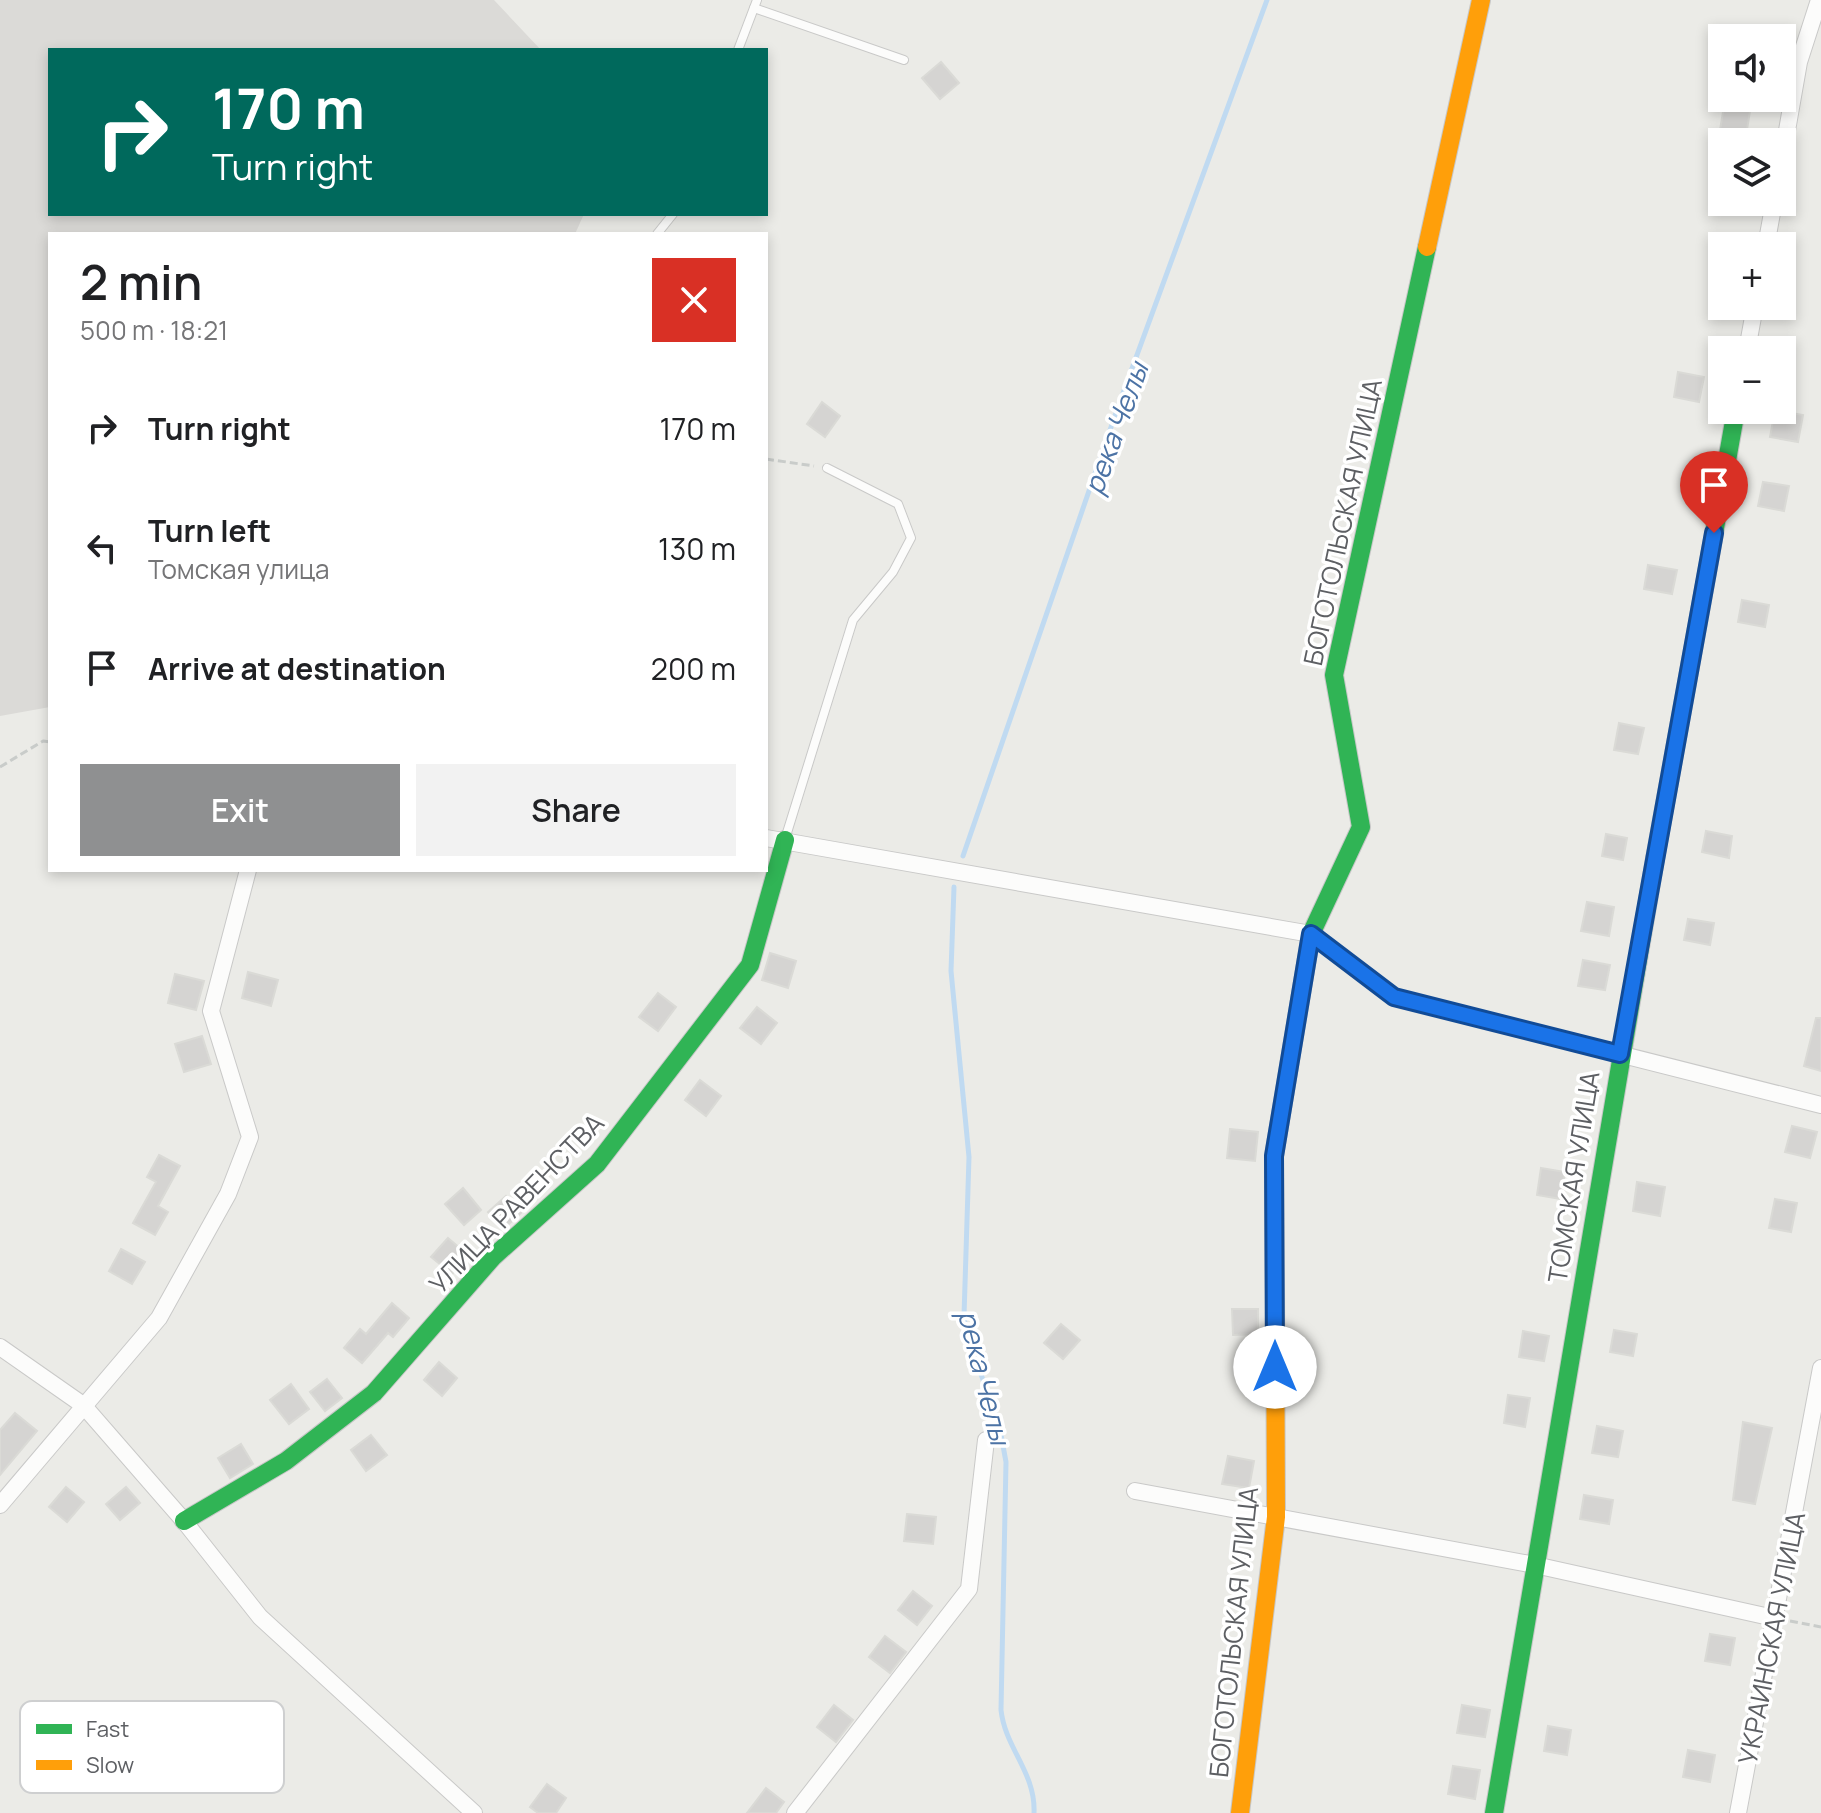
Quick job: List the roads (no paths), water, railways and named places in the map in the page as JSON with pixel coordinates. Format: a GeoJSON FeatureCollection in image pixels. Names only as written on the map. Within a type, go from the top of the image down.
{"type":"FeatureCollection","features":[{"type":"Feature","properties":{"kind":"street","name":"БОГОТОЛЬСКАЯ УЛИЦА"},"geometry":{"type":"LineString","coordinates":[[1240,1813],[1276,1517],[1274,1156],[1311,934],[1361,827],[1334,675],[1481,0]]}},
{"type":"Feature","properties":{"kind":"street"},"geometry":{"type":"LineString","coordinates":[[1787,128],[1799,62],[1819,0]]}},
{"type":"Feature","properties":{"kind":"street","name":"ТОМСКАЯ УЛИЦА"},"geometry":{"type":"LineString","coordinates":[[1494,1813],[1620,1054],[1733,424]]}},
{"type":"Feature","properties":{"kind":"street"},"geometry":{"type":"LineString","coordinates":[[775,839],[1311,934],[1394,997],[1821,1105]]}},
{"type":"Feature","properties":{"kind":"street","name":"УЛИЦА РАВЕНСТВА"},"geometry":{"type":"LineString","coordinates":[[184,1521],[286,1461],[374,1393],[493,1257],[597,1164],[750,965],[775,839]]}},
{"type":"Feature","properties":{"kind":"street"},"geometry":{"type":"LineString","coordinates":[[0,1505],[159,1318],[228,1194],[250,1137],[211,1011],[247,872]]}},
{"type":"Feature","properties":{"kind":"street"},"geometry":{"type":"LineString","coordinates":[[0,1347],[83,1405],[184,1521],[260,1617],[468,1811]]}},
{"type":"Feature","properties":{"kind":"street","name":"УКРАИНСКАЯ УЛИЦА"},"geometry":{"type":"LineString","coordinates":[[1738,1813],[1821,1368]]}},
{"type":"Feature","properties":{"kind":"street"},"geometry":{"type":"LineString","coordinates":[[795,1813],[969,1589],[986,1440]]}},
{"type":"Feature","properties":{"kind":"street"},"geometry":{"type":"LineString","coordinates":[[1135,1491],[1535,1565],[1774,1618]]}},
{"type":"Feature","properties":{"kind":"lane"},"geometry":{"type":"LineString","coordinates":[[739,48],[756,4],[904,60]]}},
{"type":"Feature","properties":{"kind":"lane"},"geometry":{"type":"LineString","coordinates":[[659,232],[671,216]]}},
{"type":"Feature","properties":{"kind":"lane"},"geometry":{"type":"LineString","coordinates":[[775,839],[853,620],[893,572],[911,538],[898,504],[827,468]]}},
{"type":"Feature","properties":{"kind":"waterway","name":"река Челы"},"geometry":{"type":"LineString","coordinates":[[963,856],[1119,404],[1267,0]]}},
{"type":"Feature","properties":{"kind":"waterway","name":"река Челы"},"geometry":{"type":"LineString","coordinates":[[954,887],[951,971],[969,1157],[964,1316],[966,1333],[999,1424],[1006,1462],[1001,1710],[1008,1736],[1030,1785],[1034,1813]]}}]}
